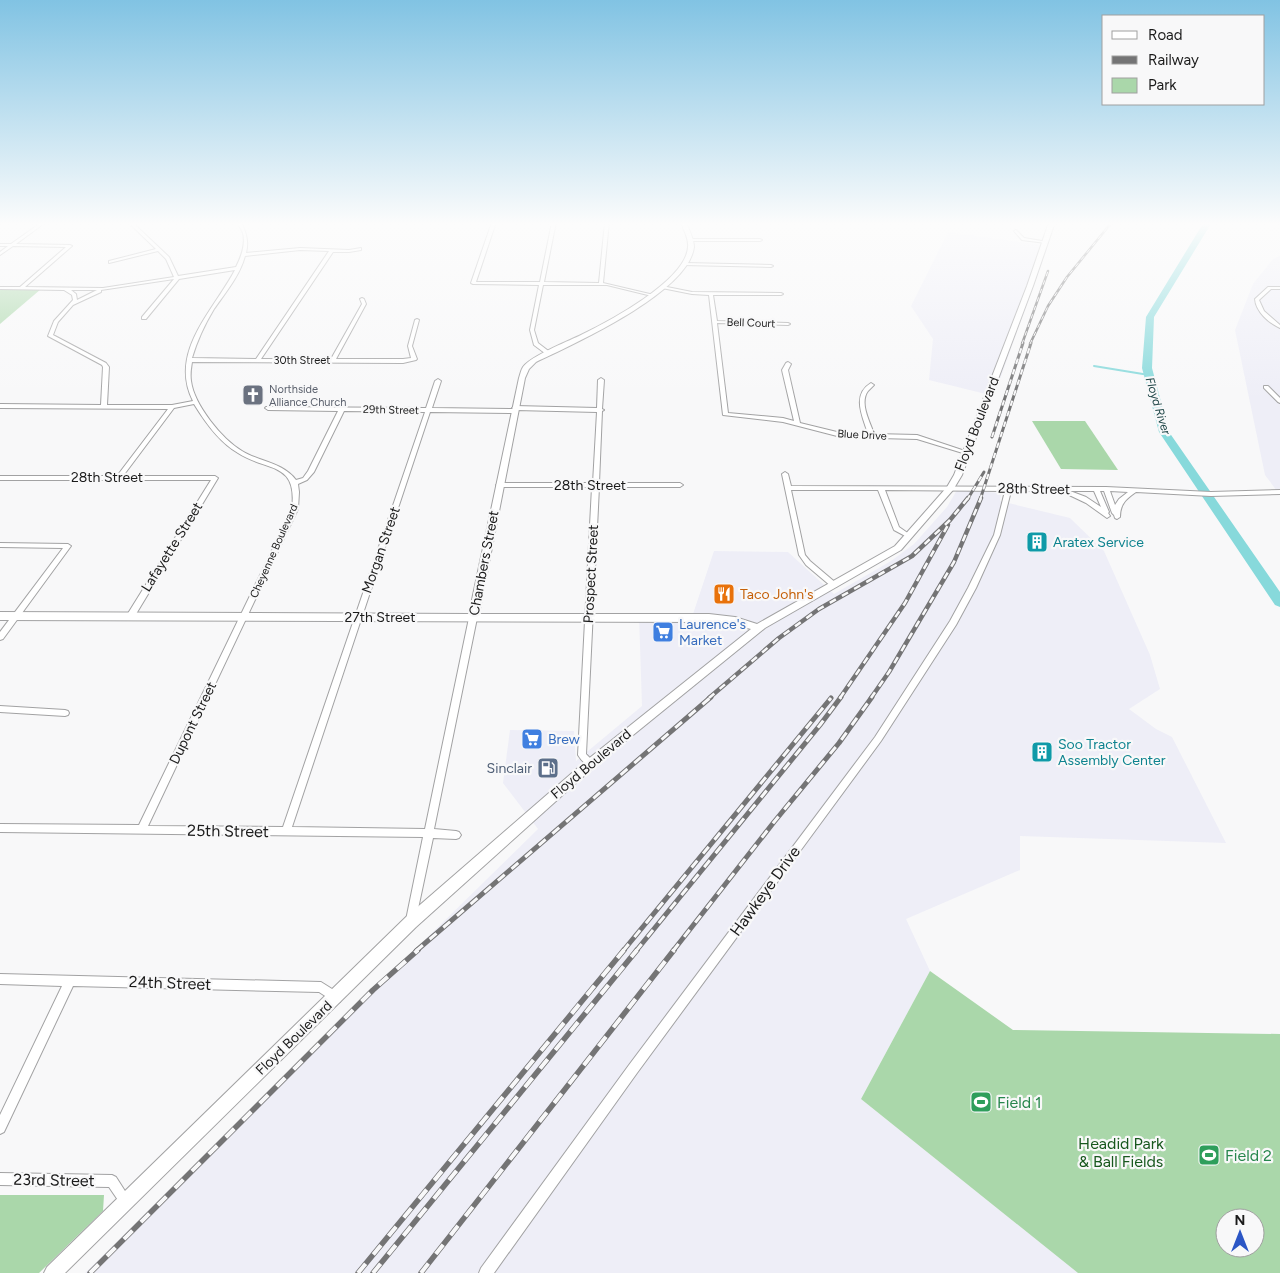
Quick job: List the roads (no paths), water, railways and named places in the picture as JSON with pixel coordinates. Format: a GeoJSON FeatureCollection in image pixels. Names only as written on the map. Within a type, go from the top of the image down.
{"type":"FeatureCollection","features":[{"type":"Feature","properties":{"kind":"main road","name":"Chambers Street"},"geometry":{"type":"LineString","coordinates":[[473,618],[499,485],[526,368],[548,353],[592,332],[652,295],[670,281]]}},
{"type":"Feature","properties":{"kind":"main road","name":"Floyd Boulevard"},"geometry":{"type":"LineString","coordinates":[[53,1273],[336,998],[411,922],[591,762],[760,628],[898,548],[950,488],[968,453],[1031,281]]}},
{"type":"Feature","properties":{"kind":"main road","name":"27th Street"},"geometry":{"type":"LineString","coordinates":[[0,616],[709,618],[735,621],[760,628]]}},
{"type":"Feature","properties":{"kind":"street"},"geometry":{"type":"LineString","coordinates":[[21,288],[29,281]]}},
{"type":"Feature","properties":{"kind":"street"},"geometry":{"type":"LineString","coordinates":[[0,288],[103,289],[154,281]]}},
{"type":"Feature","properties":{"kind":"street"},"geometry":{"type":"LineString","coordinates":[[144,318],[174,281]]}},
{"type":"Feature","properties":{"kind":"street","name":"Cheyenne Boulevard"},"geometry":{"type":"LineString","coordinates":[[230,281],[205,320],[190,360],[188,383],[196,402],[225,441],[242,454],[278,469],[294,483],[296,498],[295,509],[244,617]]}},
{"type":"Feature","properties":{"kind":"street"},"geometry":{"type":"LineString","coordinates":[[258,360],[311,281]]}},
{"type":"Feature","properties":{"kind":"street"},"geometry":{"type":"LineString","coordinates":[[474,281],[473,283],[617,285],[652,295]]}},
{"type":"Feature","properties":{"kind":"street"},"geometry":{"type":"LineString","coordinates":[[542,283],[532,337],[536,344],[548,353]]}},
{"type":"Feature","properties":{"kind":"street"},"geometry":{"type":"LineString","coordinates":[[664,287],[692,293],[781,294]]}},
{"type":"Feature","properties":{"kind":"street"},"geometry":{"type":"LineString","coordinates":[[1280,288],[1266,290],[1257,300],[1257,303],[1263,312],[1280,327]]}},
{"type":"Feature","properties":{"kind":"street"},"geometry":{"type":"LineString","coordinates":[[66,289],[74,294],[75,300],[73,304]]}},
{"type":"Feature","properties":{"kind":"street"},"geometry":{"type":"LineString","coordinates":[[103,289],[73,304],[56,322],[50,336],[104,364],[106,367],[104,407]]}},
{"type":"Feature","properties":{"kind":"street"},"geometry":{"type":"LineString","coordinates":[[710,294],[715,322]]}},
{"type":"Feature","properties":{"kind":"street"},"geometry":{"type":"LineString","coordinates":[[333,360],[364,304],[362,299]]}},
{"type":"Feature","properties":{"kind":"street","name":"30th Street"},"geometry":{"type":"LineString","coordinates":[[190,360],[403,361],[414,359],[410,346],[417,320]]}},
{"type":"Feature","properties":{"kind":"street","name":"Blue Drive"},"geometry":{"type":"LineString","coordinates":[[715,322],[725,414],[797,423],[832,433],[927,439],[968,453]]}},
{"type":"Feature","properties":{"kind":"street","name":"Bell Court"},"geometry":{"type":"LineString","coordinates":[[715,322],[788,324]]}},
{"type":"Feature","properties":{"kind":"street"},"geometry":{"type":"LineString","coordinates":[[788,364],[786,370],[797,423]]}},
{"type":"Feature","properties":{"kind":"street","name":"Prospect Street"},"geometry":{"type":"LineString","coordinates":[[591,762],[582,755],[595,484],[601,410],[601,380]]}},
{"type":"Feature","properties":{"kind":"street","name":"Morgan Street"},"geometry":{"type":"LineString","coordinates":[[286,832],[438,381]]}},
{"type":"Feature","properties":{"kind":"street"},"geometry":{"type":"LineString","coordinates":[[871,385],[865,389],[861,402],[872,436]]}},
{"type":"Feature","properties":{"kind":"street"},"geometry":{"type":"LineString","coordinates":[[1266,386],[1280,401]]}},
{"type":"Feature","properties":{"kind":"street"},"geometry":{"type":"LineString","coordinates":[[0,412],[3,406],[172,407],[196,402]]}},
{"type":"Feature","properties":{"kind":"street"},"geometry":{"type":"LineString","coordinates":[[119,477],[172,407]]}},
{"type":"Feature","properties":{"kind":"street","name":"29th Street"},"geometry":{"type":"LineString","coordinates":[[268,408],[601,410]]}},
{"type":"Feature","properties":{"kind":"street"},"geometry":{"type":"LineString","coordinates":[[294,483],[305,479],[311,472],[342,409]]}},
{"type":"Feature","properties":{"kind":"street"},"geometry":{"type":"LineString","coordinates":[[785,474],[802,555],[808,563],[834,585]]}},
{"type":"Feature","properties":{"kind":"street","name":"28th Street"},"geometry":{"type":"LineString","coordinates":[[0,478],[215,478]]}},
{"type":"Feature","properties":{"kind":"street","name":"Lafayette Street"},"geometry":{"type":"LineString","coordinates":[[130,617],[215,478]]}},
{"type":"Feature","properties":{"kind":"street","name":"28th Street"},"geometry":{"type":"LineString","coordinates":[[499,485],[680,485]]}},
{"type":"Feature","properties":{"kind":"street","name":"28th Street"},"geometry":{"type":"LineString","coordinates":[[788,488],[1106,489],[1163,490],[1211,494],[1280,492]]}},
{"type":"Feature","properties":{"kind":"street","name":"Hawkeye Drive"},"geometry":{"type":"LineString","coordinates":[[486,1273],[633,1069],[878,739],[953,624],[972,588],[997,535],[1009,488]]}},
{"type":"Feature","properties":{"kind":"street"},"geometry":{"type":"LineString","coordinates":[[881,489],[896,528],[909,536]]}},
{"type":"Feature","properties":{"kind":"street"},"geometry":{"type":"LineString","coordinates":[[1055,489],[1086,499],[1096,505],[1107,516],[1096,489]]}},
{"type":"Feature","properties":{"kind":"street"},"geometry":{"type":"LineString","coordinates":[[1106,489],[1117,517],[1117,506],[1121,500],[1135,490]]}},
{"type":"Feature","properties":{"kind":"street"},"geometry":{"type":"LineString","coordinates":[[0,545],[68,546],[0,637]]}},
{"type":"Feature","properties":{"kind":"street","name":"Dupont Street"},"geometry":{"type":"LineString","coordinates":[[142,829],[244,617]]}},
{"type":"Feature","properties":{"kind":"street","name":"Chambers Street"},"geometry":{"type":"LineString","coordinates":[[411,922],[473,618]]}},
{"type":"Feature","properties":{"kind":"street"},"geometry":{"type":"LineString","coordinates":[[0,709],[65,713]]}},
{"type":"Feature","properties":{"kind":"street","name":"25th Street"},"geometry":{"type":"LineString","coordinates":[[0,828],[428,834],[456,836]]}},
{"type":"Feature","properties":{"kind":"street","name":"24th Street"},"geometry":{"type":"LineString","coordinates":[[0,979],[321,987],[336,998]]}},
{"type":"Feature","properties":{"kind":"street"},"geometry":{"type":"LineString","coordinates":[[0,1128],[70,980]]}},
{"type":"Feature","properties":{"kind":"street","name":"23rd Street"},"geometry":{"type":"LineString","coordinates":[[0,1178],[112,1181],[126,1202]]}},
{"type":"Feature","properties":{"kind":"waterway","name":"Floyd River"},"geometry":{"type":"LineString","coordinates":[[1172,281],[1150,317],[1147,368],[1164,432],[1280,602]]}},
{"type":"Feature","properties":{"kind":"waterway"},"geometry":{"type":"LineString","coordinates":[[1094,366],[1149,375]]}},
{"type":"Feature","properties":{"kind":"railway"},"geometry":{"type":"LineString","coordinates":[[1022,344],[1044,281]]}},
{"type":"Feature","properties":{"kind":"railway"},"geometry":{"type":"LineString","coordinates":[[1030,344],[1048,306],[1064,281]]}},
{"type":"Feature","properties":{"kind":"railway"},"geometry":{"type":"LineString","coordinates":[[992,437],[1023,343]]}},
{"type":"Feature","properties":{"kind":"railway"},"geometry":{"type":"LineString","coordinates":[[980,500],[1031,343]]}},
{"type":"Feature","properties":{"kind":"railway"},"geometry":{"type":"LineString","coordinates":[[967,500],[984,472]]}},
{"type":"Feature","properties":{"kind":"railway"},"geometry":{"type":"LineString","coordinates":[[709,698],[779,638],[819,609],[912,556],[950,520],[968,498]]}},
{"type":"Feature","properties":{"kind":"railway"},"geometry":{"type":"LineString","coordinates":[[871,698],[889,672],[954,562],[981,498]]}},
{"type":"Feature","properties":{"kind":"railway"},"geometry":{"type":"LineString","coordinates":[[840,698],[905,603],[948,525]]}},
{"type":"Feature","properties":{"kind":"railway"},"geometry":{"type":"LineString","coordinates":[[416,951],[711,697]]}},
{"type":"Feature","properties":{"kind":"railway"},"geometry":{"type":"LineString","coordinates":[[636,951],[841,697]]}},
{"type":"Feature","properties":{"kind":"railway"},"geometry":{"type":"LineString","coordinates":[[673,951],[774,822],[839,743],[872,697]]}},
{"type":"Feature","properties":{"kind":"railway"},"geometry":{"type":"LineString","coordinates":[[623,951],[831,698]]}},
{"type":"Feature","properties":{"kind":"railway"},"geometry":{"type":"LineString","coordinates":[[90,1273],[373,990],[418,950]]}},
{"type":"Feature","properties":{"kind":"railway"},"geometry":{"type":"LineString","coordinates":[[358,1273],[624,950]]}},
{"type":"Feature","properties":{"kind":"railway"},"geometry":{"type":"LineString","coordinates":[[373,1273],[637,950]]}},
{"type":"Feature","properties":{"kind":"railway"},"geometry":{"type":"LineString","coordinates":[[421,1273],[674,950]]}},
{"type":"Feature","properties":{"kind":"place","name":"Northside Alliance Church"},"geometry":{"type":"Point","coordinates":[253,395]}},
{"type":"Feature","properties":{"kind":"place","name":"Aratex Service"},"geometry":{"type":"Point","coordinates":[1037,542]}},
{"type":"Feature","properties":{"kind":"place","name":"Taco John's"},"geometry":{"type":"Point","coordinates":[724,594]}},
{"type":"Feature","properties":{"kind":"place","name":"Laurence's Market"},"geometry":{"type":"Point","coordinates":[663,632]}},
{"type":"Feature","properties":{"kind":"place","name":"Brew"},"geometry":{"type":"Point","coordinates":[532,739]}},
{"type":"Feature","properties":{"kind":"place","name":"Soo Tractor Assembly Center"},"geometry":{"type":"Point","coordinates":[1042,752]}},
{"type":"Feature","properties":{"kind":"place","name":"Sinclair"},"geometry":{"type":"Point","coordinates":[548,768]}},
{"type":"Feature","properties":{"kind":"place","name":"Field 1"},"geometry":{"type":"Point","coordinates":[981,1102]}},
{"type":"Feature","properties":{"kind":"place","name":"Field 2"},"geometry":{"type":"Point","coordinates":[1209,1155]}},
{"type":"Feature","properties":{"kind":"park label","name":"Headid Park & Ball Fields"},"geometry":{"type":"Point","coordinates":[1121,1152]}}]}
